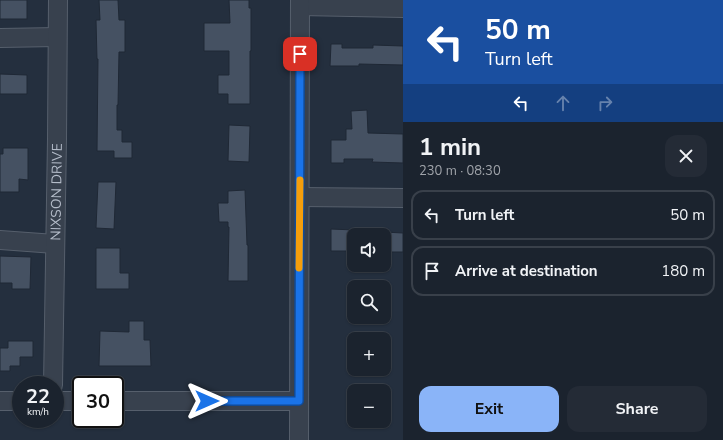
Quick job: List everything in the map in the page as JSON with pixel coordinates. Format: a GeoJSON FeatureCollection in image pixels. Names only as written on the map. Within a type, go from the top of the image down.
{"type":"FeatureCollection","features":[{"type":"Feature","properties":{"kind":"street","name":"NIXSON DRIVE"},"geometry":{"type":"LineString","coordinates":[[53,376],[58,0]]}},
{"type":"Feature","properties":{"kind":"street"},"geometry":{"type":"LineString","coordinates":[[299,440],[300,3],[403,8]]}},
{"type":"Feature","properties":{"kind":"street"},"geometry":{"type":"LineString","coordinates":[[0,38],[57,37]]}},
{"type":"Feature","properties":{"kind":"street"},"geometry":{"type":"LineString","coordinates":[[300,197],[403,198]]}},
{"type":"Feature","properties":{"kind":"street"},"geometry":{"type":"LineString","coordinates":[[0,240],[55,244]]}},
{"type":"Feature","properties":{"kind":"street"},"geometry":{"type":"LineString","coordinates":[[0,401],[12,401]]}},
{"type":"Feature","properties":{"kind":"street"},"geometry":{"type":"LineString","coordinates":[[124,401],[299,401]]}},
{"type":"Feature","properties":{"kind":"building"},"geometry":{"type":"Polygon","coordinates":[[[0,0],[27,0],[27,19],[0,19],[0,0]]]}},
{"type":"Feature","properties":{"kind":"building"},"geometry":{"type":"Polygon","coordinates":[[[99,0],[118,0],[119,20],[125,20],[125,52],[119,52],[117,130],[122,130],[122,142],[132,142],[132,158],[114,158],[114,151],[97,151],[98,59],[96,20],[100,20],[99,0]]]}},
{"type":"Feature","properties":{"kind":"building"},"geometry":{"type":"Polygon","coordinates":[[[229,0],[249,0],[249,8],[251,8],[250,104],[228,104],[228,94],[218,94],[218,75],[229,75],[229,51],[204,51],[204,23],[230,23],[229,0]]]}},
{"type":"Feature","properties":{"kind":"building"},"geometry":{"type":"Polygon","coordinates":[[[331,44],[342,44],[342,48],[373,48],[373,45],[403,46],[403,65],[359,64],[359,66],[330,66],[331,44]]]}},
{"type":"Feature","properties":{"kind":"building"},"geometry":{"type":"Polygon","coordinates":[[[0,74],[27,75],[27,94],[0,94],[0,74]]]}},
{"type":"Feature","properties":{"kind":"building"},"geometry":{"type":"Polygon","coordinates":[[[367,110],[368,133],[403,134],[403,163],[372,162],[373,159],[344,159],[344,163],[331,163],[331,140],[346,140],[346,129],[352,129],[351,111],[367,110]]]}},
{"type":"Feature","properties":{"kind":"building"},"geometry":{"type":"Polygon","coordinates":[[[229,125],[250,126],[249,162],[228,161],[229,125]]]}},
{"type":"Feature","properties":{"kind":"building"},"geometry":{"type":"Polygon","coordinates":[[[3,148],[28,148],[28,180],[19,179],[19,192],[0,192],[0,154],[3,154],[3,148]]]}},
{"type":"Feature","properties":{"kind":"building"},"geometry":{"type":"Polygon","coordinates":[[[98,182],[116,182],[114,229],[96,228],[98,182]]]}},
{"type":"Feature","properties":{"kind":"building"},"geometry":{"type":"Polygon","coordinates":[[[245,190],[248,281],[228,281],[229,227],[228,222],[219,222],[218,203],[228,203],[228,191],[245,190]]]}},
{"type":"Feature","properties":{"kind":"building"},"geometry":{"type":"Polygon","coordinates":[[[331,229],[347,230],[347,251],[331,251],[331,229]]]}},
{"type":"Feature","properties":{"kind":"building"},"geometry":{"type":"Polygon","coordinates":[[[391,232],[403,233],[403,252],[391,252],[391,232]]]}},
{"type":"Feature","properties":{"kind":"building"},"geometry":{"type":"Polygon","coordinates":[[[96,248],[120,248],[120,273],[129,273],[129,289],[96,289],[96,248]]]}},
{"type":"Feature","properties":{"kind":"building"},"geometry":{"type":"Polygon","coordinates":[[[0,256],[31,257],[30,289],[12,289],[12,283],[0,283],[0,256]]]}},
{"type":"Feature","properties":{"kind":"building"},"geometry":{"type":"Polygon","coordinates":[[[129,321],[144,321],[144,340],[150,340],[151,366],[99,366],[100,331],[129,332],[129,321]]]}},
{"type":"Feature","properties":{"kind":"building"},"geometry":{"type":"Polygon","coordinates":[[[8,341],[33,341],[33,357],[20,357],[20,366],[10,366],[10,371],[0,371],[0,348],[8,348],[8,341]]]}},
{"type":"Feature","properties":{"kind":"slow traffic"},"geometry":{"type":"LineString","coordinates":[[299,268],[300,180]]}},
{"type":"Feature","properties":{"kind":"route"},"geometry":{"type":"LineString","coordinates":[[207,401],[299,401],[300,54]]}}]}
